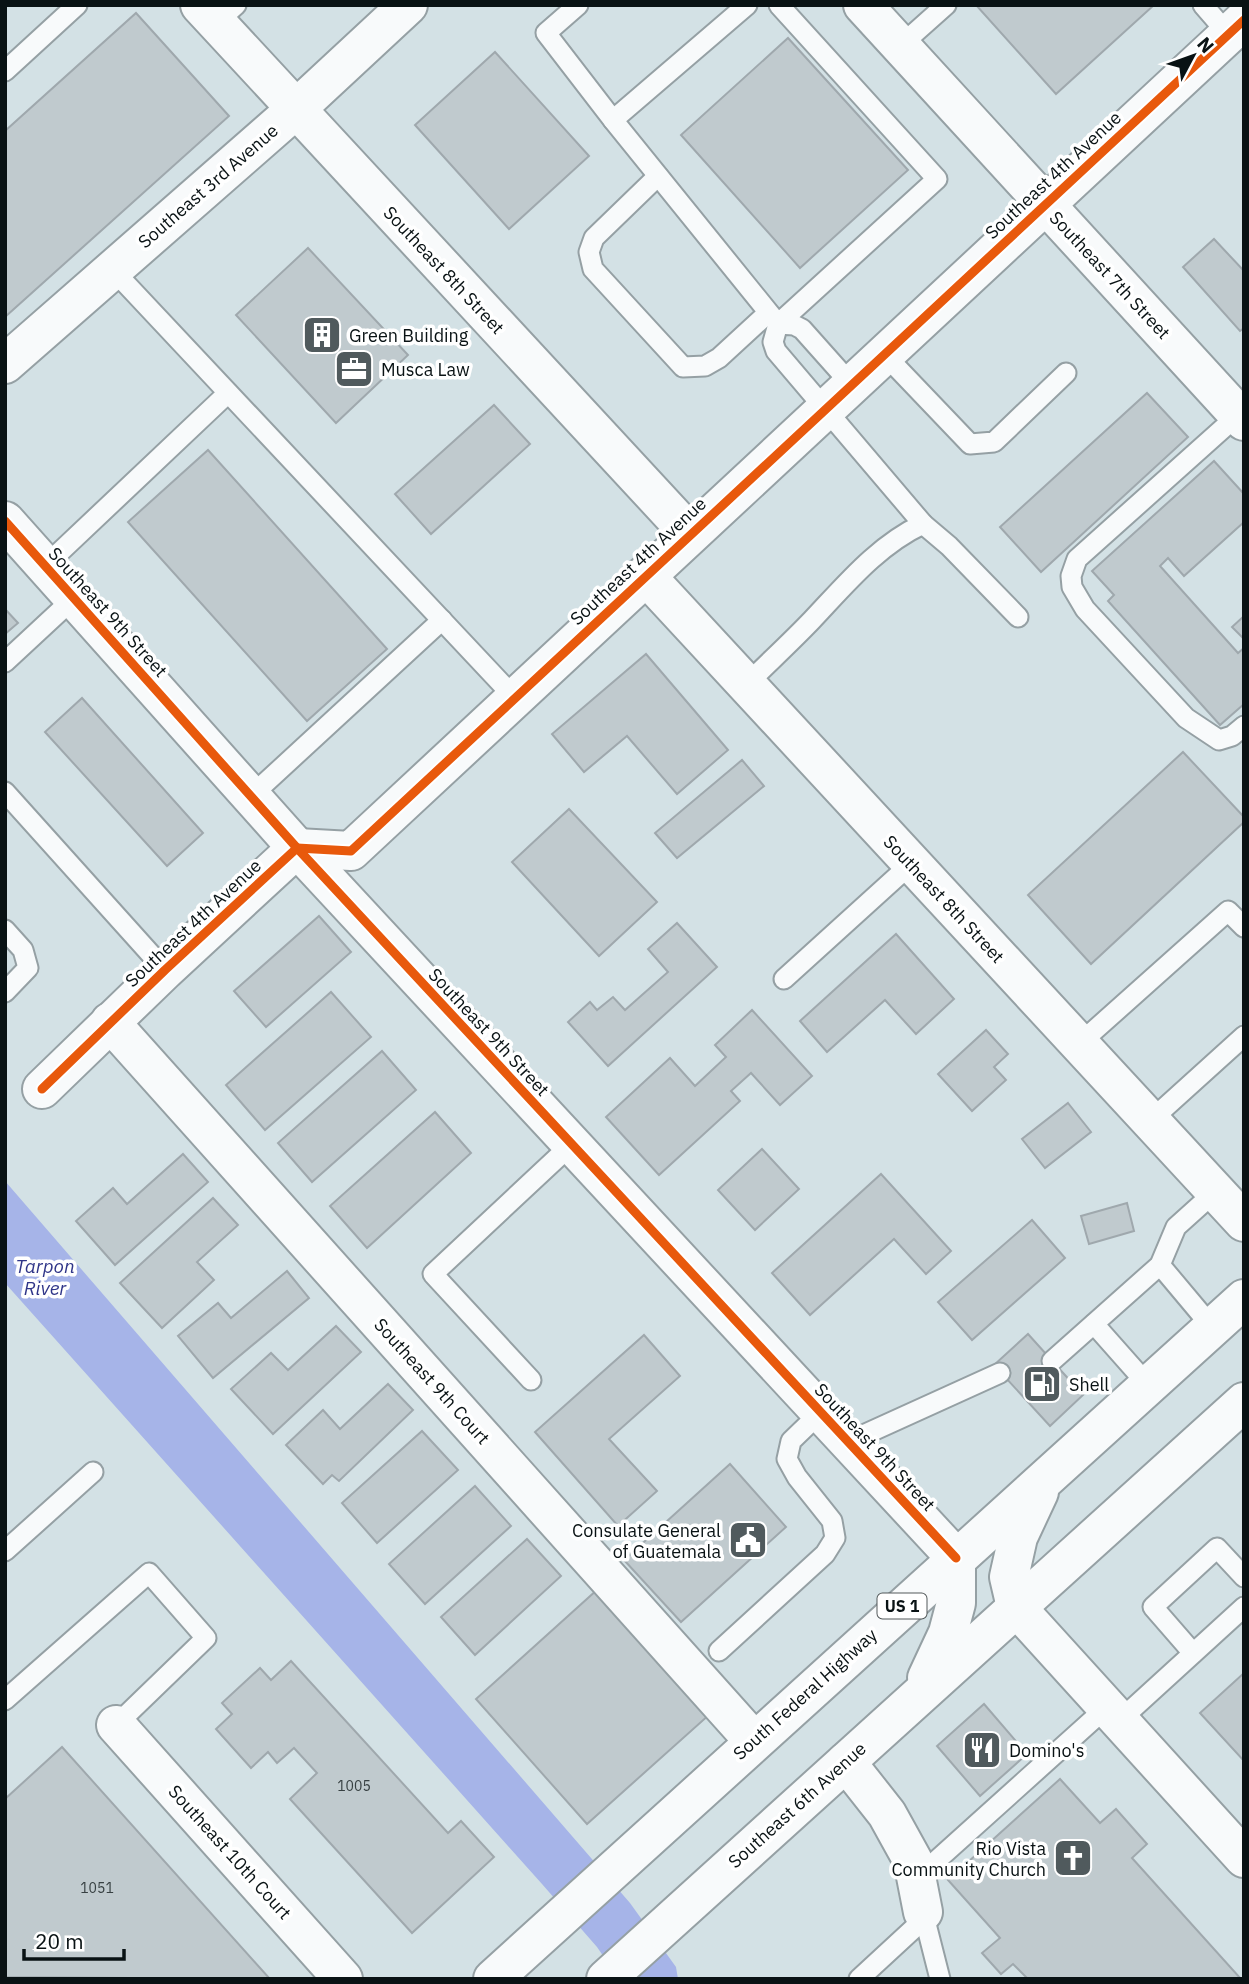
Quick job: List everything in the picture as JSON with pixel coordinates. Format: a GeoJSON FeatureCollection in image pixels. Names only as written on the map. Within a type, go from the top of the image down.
{"type":"FeatureCollection","features":[{"type":"Feature","properties":{"kind":"street","name":"Southeast 3rd Avenue"},"geometry":{"type":"LineString","coordinates":[[5,364],[295,110],[408,5]]}},
{"type":"Feature","properties":{"kind":"street","name":"Southeast 7th Street"},"geometry":{"type":"LineString","coordinates":[[863,5],[1242,415]]}},
{"type":"Feature","properties":{"kind":"street","name":"Southeast 8th Street"},"geometry":{"type":"LineString","coordinates":[[217,11],[295,110],[690,534]]}},
{"type":"Feature","properties":{"kind":"street","name":"Southeast 4th Avenue"},"geometry":{"type":"LineString","coordinates":[[42,1089],[165,970],[298,848],[351,851],[1236,27]]}},
{"type":"Feature","properties":{"kind":"street","name":"Southeast 9th Street"},"geometry":{"type":"LineString","coordinates":[[5,521],[298,848],[956,1558]]}},
{"type":"Feature","properties":{"kind":"street","name":"Southeast 8th Street"},"geometry":{"type":"LineString","coordinates":[[645,575],[1244,1222]]}},
{"type":"Feature","properties":{"kind":"street","name":"Southeast 9th Court"},"geometry":{"type":"LineString","coordinates":[[110,1022],[754,1741]]}},
{"type":"Feature","properties":{"kind":"street","name":"South Federal Highway"},"geometry":{"type":"LineString","coordinates":[[493,1979],[1244,1298]]}},
{"type":"Feature","properties":{"kind":"street"},"geometry":{"type":"LineString","coordinates":[[918,1696],[1244,1402]]}},
{"type":"Feature","properties":{"kind":"street"},"geometry":{"type":"LineString","coordinates":[[1044,1480],[1017,1537],[1009,1577],[1016,1607],[1244,1858]]}},
{"type":"Feature","properties":{"kind":"street"},"geometry":{"type":"LineString","coordinates":[[918,1696],[948,1633],[956,1603],[956,1558]]}},
{"type":"Feature","properties":{"kind":"street","name":"Southeast 6th Avenue"},"geometry":{"type":"LineString","coordinates":[[606,1979],[918,1696]]}},
{"type":"Feature","properties":{"kind":"street","name":"Southeast 10th Court"},"geometry":{"type":"LineString","coordinates":[[116,1725],[344,1979]]}},
{"type":"Feature","properties":{"kind":"street"},"geometry":{"type":"LineString","coordinates":[[846,1762],[887,1814],[913,1861],[921,1903]]}},
{"type":"Feature","properties":{"kind":"lane"},"geometry":{"type":"LineString","coordinates":[[5,71],[77,5]]}},
{"type":"Feature","properties":{"kind":"lane"},"geometry":{"type":"LineString","coordinates":[[578,5],[546,33],[612,120],[773,319],[802,329],[851,384]]}},
{"type":"Feature","properties":{"kind":"lane"},"geometry":{"type":"LineString","coordinates":[[612,120],[747,5]]}},
{"type":"Feature","properties":{"kind":"lane"},"geometry":{"type":"LineString","coordinates":[[658,176],[594,238],[589,253],[593,269],[682,367],[705,366],[773,319],[937,179],[779,5]]}},
{"type":"Feature","properties":{"kind":"lane"},"geometry":{"type":"LineString","coordinates":[[900,46],[946,5]]}},
{"type":"Feature","properties":{"kind":"lane"},"geometry":{"type":"LineString","coordinates":[[1203,5],[1236,27]]}},
{"type":"Feature","properties":{"kind":"lane"},"geometry":{"type":"LineString","coordinates":[[113,270],[514,698]]}},
{"type":"Feature","properties":{"kind":"lane"},"geometry":{"type":"LineString","coordinates":[[773,319],[776,351],[824,410],[923,524],[949,546],[1018,617]]}},
{"type":"Feature","properties":{"kind":"lane"},"geometry":{"type":"LineString","coordinates":[[884,354],[970,444],[993,442],[1066,373]]}},
{"type":"Feature","properties":{"kind":"lane"},"geometry":{"type":"LineString","coordinates":[[45,566],[228,393]]}},
{"type":"Feature","properties":{"kind":"lane"},"geometry":{"type":"LineString","coordinates":[[1242,415],[1077,559],[1071,576],[1072,587],[1085,609],[1185,718],[1219,740],[1232,736],[1244,726]]}},
{"type":"Feature","properties":{"kind":"lane"},"geometry":{"type":"LineString","coordinates":[[746,685],[860,569],[901,534],[923,524]]}},
{"type":"Feature","properties":{"kind":"lane"},"geometry":{"type":"LineString","coordinates":[[5,662],[74,598]]}},
{"type":"Feature","properties":{"kind":"lane"},"geometry":{"type":"LineString","coordinates":[[251,796],[442,620]]}},
{"type":"Feature","properties":{"kind":"lane"},"geometry":{"type":"LineString","coordinates":[[5,792],[165,970]]}},
{"type":"Feature","properties":{"kind":"lane"},"geometry":{"type":"LineString","coordinates":[[785,979],[912,863]]}},
{"type":"Feature","properties":{"kind":"lane"},"geometry":{"type":"LineString","coordinates":[[1079,1044],[1228,911],[1244,927]]}},
{"type":"Feature","properties":{"kind":"lane"},"geometry":{"type":"LineString","coordinates":[[5,930],[23,950],[28,968],[5,992]]}},
{"type":"Feature","properties":{"kind":"lane"},"geometry":{"type":"LineString","coordinates":[[1150,1121],[1244,1035]]}},
{"type":"Feature","properties":{"kind":"lane"},"geometry":{"type":"LineString","coordinates":[[531,1380],[433,1274],[572,1144]]}},
{"type":"Feature","properties":{"kind":"lane"},"geometry":{"type":"LineString","coordinates":[[1052,1361],[1160,1265],[1176,1227],[1216,1191]]}},
{"type":"Feature","properties":{"kind":"lane"},"geometry":{"type":"LineString","coordinates":[[1160,1265],[1212,1327]]}},
{"type":"Feature","properties":{"kind":"lane"},"geometry":{"type":"LineString","coordinates":[[1094,1324],[1148,1385]]}},
{"type":"Feature","properties":{"kind":"lane"},"geometry":{"type":"LineString","coordinates":[[848,1442],[1000,1373]]}},
{"type":"Feature","properties":{"kind":"lane"},"geometry":{"type":"LineString","coordinates":[[719,1651],[825,1554],[835,1538],[832,1521],[797,1477],[787,1459],[791,1441],[821,1412]]}},
{"type":"Feature","properties":{"kind":"lane"},"geometry":{"type":"LineString","coordinates":[[5,1551],[93,1472]]}},
{"type":"Feature","properties":{"kind":"lane"},"geometry":{"type":"LineString","coordinates":[[1193,1653],[1153,1607],[1217,1548],[1244,1577]]}},
{"type":"Feature","properties":{"kind":"lane"},"geometry":{"type":"LineString","coordinates":[[5,1700],[149,1573],[206,1638],[116,1725]]}},
{"type":"Feature","properties":{"kind":"lane"},"geometry":{"type":"LineString","coordinates":[[859,1979],[921,1903],[1113,1714],[1193,1653],[1244,1607]]}},
{"type":"Feature","properties":{"kind":"lane"},"geometry":{"type":"LineString","coordinates":[[921,1903],[940,1979]]}},
{"type":"Feature","properties":{"kind":"water","name":"Tarpon River"},"geometry":{"type":"Polygon","coordinates":[[[5,1181],[630,1903],[676,1967],[678,1979],[619,1979],[597,1947],[542,1884],[5,1283],[5,1181]]]}},
{"type":"Feature","properties":{"kind":"building"},"geometry":{"type":"Polygon","coordinates":[[[976,5],[1154,5],[1056,94],[976,5]]]}},
{"type":"Feature","properties":{"kind":"building"},"geometry":{"type":"Polygon","coordinates":[[[136,13],[229,116],[5,317],[5,131],[136,13]]]}},
{"type":"Feature","properties":{"kind":"building"},"geometry":{"type":"Polygon","coordinates":[[[788,38],[908,170],[800,268],[681,135],[788,38]]]}},
{"type":"Feature","properties":{"kind":"building"},"geometry":{"type":"Polygon","coordinates":[[[495,52],[589,156],[509,229],[415,125],[495,52]]]}},
{"type":"Feature","properties":{"kind":"building"},"geometry":{"type":"Polygon","coordinates":[[[1214,239],[1244,271],[1244,328],[1240,331],[1183,267],[1214,239]]]}},
{"type":"Feature","properties":{"kind":"building","name":"Green Building"},"geometry":{"type":"Polygon","coordinates":[[[308,248],[408,355],[336,423],[236,315],[308,248]]]}},
{"type":"Feature","properties":{"kind":"building"},"geometry":{"type":"Polygon","coordinates":[[[1147,393],[1188,437],[1041,572],[1000,527],[1147,393]]]}},
{"type":"Feature","properties":{"kind":"building"},"geometry":{"type":"Polygon","coordinates":[[[494,405],[530,444],[431,534],[395,494],[494,405]]]}},
{"type":"Feature","properties":{"kind":"building"},"geometry":{"type":"Polygon","coordinates":[[[208,450],[387,649],[307,721],[128,522],[208,450]]]}},
{"type":"Feature","properties":{"kind":"building"},"geometry":{"type":"Polygon","coordinates":[[[1214,461],[1244,494],[1244,522],[1184,576],[1168,558],[1160,566],[1238,653],[1244,648],[1244,704],[1220,725],[1108,601],[1114,595],[1092,571],[1214,461]]]}},
{"type":"Feature","properties":{"kind":"building"},"geometry":{"type":"Polygon","coordinates":[[[5,609],[18,623],[5,634],[5,609]]]}},
{"type":"Feature","properties":{"kind":"building"},"geometry":{"type":"Polygon","coordinates":[[[1244,616],[1244,639],[1232,627],[1244,616]]]}},
{"type":"Feature","properties":{"kind":"building"},"geometry":{"type":"Polygon","coordinates":[[[646,654],[728,750],[677,794],[627,736],[584,772],[552,734],[646,654]]]}},
{"type":"Feature","properties":{"kind":"building"},"geometry":{"type":"Polygon","coordinates":[[[82,698],[203,833],[167,866],[45,732],[82,698]]]}},
{"type":"Feature","properties":{"kind":"building"},"geometry":{"type":"Polygon","coordinates":[[[1183,752],[1244,817],[1244,822],[1091,964],[1028,895],[1183,752]]]}},
{"type":"Feature","properties":{"kind":"building"},"geometry":{"type":"Polygon","coordinates":[[[742,760],[764,786],[677,858],[655,833],[742,760]]]}},
{"type":"Feature","properties":{"kind":"building"},"geometry":{"type":"Polygon","coordinates":[[[569,809],[657,902],[599,956],[512,862],[569,809]]]}},
{"type":"Feature","properties":{"kind":"building"},"geometry":{"type":"Polygon","coordinates":[[[319,916],[351,952],[266,1027],[234,991],[319,916]]]}},
{"type":"Feature","properties":{"kind":"building"},"geometry":{"type":"Polygon","coordinates":[[[677,923],[717,967],[608,1066],[568,1022],[590,1002],[597,1010],[613,997],[625,1010],[668,972],[648,949],[677,923]]]}},
{"type":"Feature","properties":{"kind":"building"},"geometry":{"type":"Polygon","coordinates":[[[896,934],[954,999],[916,1034],[885,1000],[827,1052],[800,1021],[896,934]]]}},
{"type":"Feature","properties":{"kind":"building"},"geometry":{"type":"Polygon","coordinates":[[[331,992],[371,1037],[265,1130],[226,1085],[331,992]]]}},
{"type":"Feature","properties":{"kind":"building"},"geometry":{"type":"Polygon","coordinates":[[[752,1010],[812,1076],[780,1105],[751,1073],[731,1091],[740,1101],[659,1175],[606,1117],[670,1058],[695,1086],[726,1057],[715,1045],[752,1010]]]}},
{"type":"Feature","properties":{"kind":"building"},"geometry":{"type":"Polygon","coordinates":[[[986,1030],[1008,1054],[994,1067],[1006,1080],[972,1111],[938,1074],[986,1030]]]}},
{"type":"Feature","properties":{"kind":"building"},"geometry":{"type":"Polygon","coordinates":[[[382,1051],[416,1090],[312,1182],[278,1143],[382,1051]]]}},
{"type":"Feature","properties":{"kind":"building"},"geometry":{"type":"Polygon","coordinates":[[[1068,1103],[1091,1132],[1045,1168],[1022,1139],[1068,1103]]]}},
{"type":"Feature","properties":{"kind":"building"},"geometry":{"type":"Polygon","coordinates":[[[435,1112],[471,1153],[367,1248],[330,1206],[435,1112]]]}},
{"type":"Feature","properties":{"kind":"building"},"geometry":{"type":"Polygon","coordinates":[[[762,1149],[799,1189],[755,1230],[718,1190],[762,1149]]]}},
{"type":"Feature","properties":{"kind":"building"},"geometry":{"type":"Polygon","coordinates":[[[183,1154],[208,1182],[115,1265],[76,1221],[113,1188],[127,1204],[183,1154]]]}},
{"type":"Feature","properties":{"kind":"building"},"geometry":{"type":"Polygon","coordinates":[[[881,1174],[951,1251],[926,1274],[894,1239],[810,1315],[772,1273],[881,1174]]]}},
{"type":"Feature","properties":{"kind":"building"},"geometry":{"type":"Polygon","coordinates":[[[213,1198],[238,1225],[197,1262],[214,1280],[162,1328],[120,1283],[213,1198]]]}},
{"type":"Feature","properties":{"kind":"building"},"geometry":{"type":"Polygon","coordinates":[[[1127,1203],[1134,1231],[1089,1244],[1081,1216],[1127,1203]]]}},
{"type":"Feature","properties":{"kind":"building"},"geometry":{"type":"Polygon","coordinates":[[[1032,1220],[1065,1258],[972,1340],[938,1302],[1032,1220]]]}},
{"type":"Feature","properties":{"kind":"building"},"geometry":{"type":"Polygon","coordinates":[[[287,1271],[309,1298],[213,1378],[178,1336],[218,1303],[231,1318],[287,1271]]]}},
{"type":"Feature","properties":{"kind":"building"},"geometry":{"type":"Polygon","coordinates":[[[336,1326],[361,1352],[273,1434],[231,1389],[271,1353],[288,1370],[336,1326]]]}},
{"type":"Feature","properties":{"kind":"building","name":"Shell"},"geometry":{"type":"Polygon","coordinates":[[[1028,1334],[1083,1395],[1050,1426],[994,1365],[1028,1334]]]}},
{"type":"Feature","properties":{"kind":"building"},"geometry":{"type":"Polygon","coordinates":[[[644,1335],[680,1376],[609,1439],[657,1491],[618,1526],[535,1432],[644,1335]]]}},
{"type":"Feature","properties":{"kind":"building"},"geometry":{"type":"Polygon","coordinates":[[[388,1384],[413,1410],[339,1481],[332,1475],[323,1484],[286,1445],[323,1410],[340,1429],[388,1384]]]}},
{"type":"Feature","properties":{"kind":"building"},"geometry":{"type":"Polygon","coordinates":[[[422,1431],[458,1470],[377,1543],[342,1503],[422,1431]]]}},
{"type":"Feature","properties":{"kind":"building"},"geometry":{"type":"Polygon","coordinates":[[[730,1464],[786,1527],[681,1622],[624,1560],[730,1464]]]}},
{"type":"Feature","properties":{"kind":"building"},"geometry":{"type":"Polygon","coordinates":[[[475,1486],[511,1526],[425,1604],[389,1564],[475,1486]]]}},
{"type":"Feature","properties":{"kind":"building"},"geometry":{"type":"Polygon","coordinates":[[[527,1539],[561,1576],[475,1655],[441,1617],[527,1539]]]}},
{"type":"Feature","properties":{"kind":"building"},"geometry":{"type":"Polygon","coordinates":[[[598,1589],[710,1714],[587,1824],[476,1699],[598,1589]]]}},
{"type":"Feature","properties":{"kind":"building"},"geometry":{"type":"Polygon","coordinates":[[[291,1661],[448,1833],[461,1821],[494,1857],[412,1933],[290,1799],[317,1773],[294,1748],[277,1763],[268,1752],[251,1768],[216,1729],[232,1714],[222,1703],[260,1668],[271,1680],[291,1661]]]}},
{"type":"Feature","properties":{"kind":"building"},"geometry":{"type":"Polygon","coordinates":[[[1244,1673],[1244,1761],[1200,1713],[1244,1673]]]}},
{"type":"Feature","properties":{"kind":"building","name":"Domino's"},"geometry":{"type":"Polygon","coordinates":[[[984,1704],[1027,1754],[980,1796],[937,1746],[984,1704]]]}},
{"type":"Feature","properties":{"kind":"building"},"geometry":{"type":"Polygon","coordinates":[[[62,1747],[270,1979],[5,1977],[5,1799],[62,1747]]]}},
{"type":"Feature","properties":{"kind":"building"},"geometry":{"type":"Polygon","coordinates":[[[1060,1779],[1100,1823],[1116,1809],[1147,1844],[1132,1858],[1241,1979],[1024,1979],[1026,1977],[1013,1964],[1001,1974],[982,1953],[1000,1938],[948,1880],[1060,1779]]]}},
{"type":"Feature","properties":{"kind":"cycle path"},"geometry":{"type":"LineString","coordinates":[[42,1089],[297,848],[351,851],[1244,20]]}},
{"type":"Feature","properties":{"kind":"cycle path"},"geometry":{"type":"LineString","coordinates":[[5,521],[297,848],[956,1558]]}},
{"type":"Feature","properties":{"kind":"place","name":"Green Building"},"geometry":{"type":"Point","coordinates":[322,335]}},
{"type":"Feature","properties":{"kind":"place","name":"Musca Law"},"geometry":{"type":"Point","coordinates":[354,369]}},
{"type":"Feature","properties":{"kind":"place","name":"Shell"},"geometry":{"type":"Point","coordinates":[1042,1384]}},
{"type":"Feature","properties":{"kind":"place","name":"Consulate General of Guatemala"},"geometry":{"type":"Point","coordinates":[748,1540]}},
{"type":"Feature","properties":{"kind":"place","name":"Domino's"},"geometry":{"type":"Point","coordinates":[982,1750]}},
{"type":"Feature","properties":{"kind":"place","name":"Rio Vista Community Church"},"geometry":{"type":"Point","coordinates":[1073,1858]}}]}
